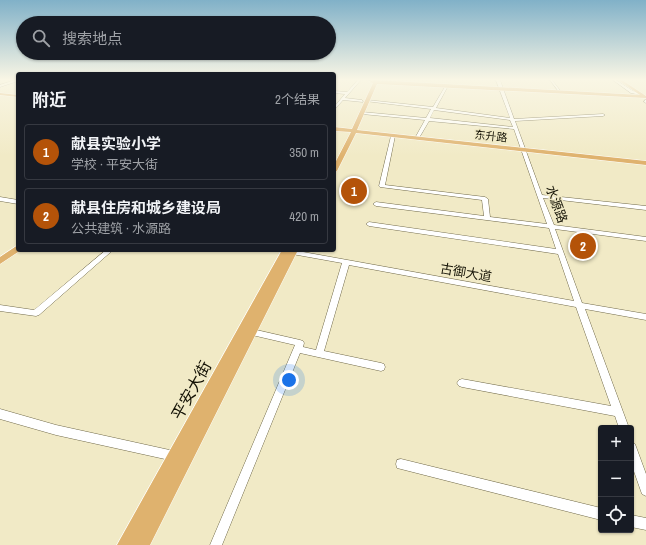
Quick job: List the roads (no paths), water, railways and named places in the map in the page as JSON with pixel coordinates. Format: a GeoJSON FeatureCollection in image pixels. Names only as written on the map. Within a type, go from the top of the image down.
{"type":"FeatureCollection","features":[{"type":"Feature","properties":{"kind":"main road"},"geometry":{"type":"LineString","coordinates":[[336,167],[363,105]]}},
{"type":"Feature","properties":{"kind":"main road"},"geometry":{"type":"LineString","coordinates":[[336,157],[362,113],[364,105]]}},
{"type":"Feature","properties":{"kind":"main road","name":"东升路"},"geometry":{"type":"LineString","coordinates":[[336,129],[646,163]]}},
{"type":"Feature","properties":{"kind":"main road"},"geometry":{"type":"LineString","coordinates":[[0,261],[16,249]]}},
{"type":"Feature","properties":{"kind":"main road","name":"平安大街"},"geometry":{"type":"LineString","coordinates":[[125,545],[287,252]]}},
{"type":"Feature","properties":{"kind":"main road","name":"平安大街"},"geometry":{"type":"LineString","coordinates":[[141,545],[252,332],[288,252]]}},
{"type":"Feature","properties":{"kind":"street"},"geometry":{"type":"LineString","coordinates":[[409,105],[512,120],[603,115]]}},
{"type":"Feature","properties":{"kind":"street","name":"水源路"},"geometry":{"type":"LineString","coordinates":[[507,105],[623,425]]}},
{"type":"Feature","properties":{"kind":"street"},"geometry":{"type":"LineString","coordinates":[[417,138],[434,108]]}},
{"type":"Feature","properties":{"kind":"street"},"geometry":{"type":"LineString","coordinates":[[362,113],[515,128]]}},
{"type":"Feature","properties":{"kind":"street"},"geometry":{"type":"LineString","coordinates":[[393,136],[382,186],[485,199],[487,219]]}},
{"type":"Feature","properties":{"kind":"street"},"geometry":{"type":"LineString","coordinates":[[540,196],[646,208]]}},
{"type":"Feature","properties":{"kind":"street"},"geometry":{"type":"LineString","coordinates":[[0,199],[16,202]]}},
{"type":"Feature","properties":{"kind":"street"},"geometry":{"type":"LineString","coordinates":[[376,204],[551,228],[646,239]]}},
{"type":"Feature","properties":{"kind":"street"},"geometry":{"type":"LineString","coordinates":[[369,224],[560,252]]}},
{"type":"Feature","properties":{"kind":"street"},"geometry":{"type":"LineString","coordinates":[[0,308],[36,313],[108,252]]}},
{"type":"Feature","properties":{"kind":"street","name":"古御大道"},"geometry":{"type":"LineString","coordinates":[[293,252],[646,317]]}},
{"type":"Feature","properties":{"kind":"street"},"geometry":{"type":"LineString","coordinates":[[319,354],[346,262]]}},
{"type":"Feature","properties":{"kind":"street"},"geometry":{"type":"LineString","coordinates":[[216,545],[300,343],[252,332]]}},
{"type":"Feature","properties":{"kind":"street"},"geometry":{"type":"LineString","coordinates":[[297,349],[381,367]]}},
{"type":"Feature","properties":{"kind":"street"},"geometry":{"type":"LineString","coordinates":[[462,383],[618,412]]}},
{"type":"Feature","properties":{"kind":"street"},"geometry":{"type":"LineString","coordinates":[[0,414],[56,430],[174,456]]}},
{"type":"Feature","properties":{"kind":"street"},"geometry":{"type":"LineString","coordinates":[[634,456],[646,490]]}},
{"type":"Feature","properties":{"kind":"street"},"geometry":{"type":"LineString","coordinates":[[401,464],[598,513]]}},
{"type":"Feature","properties":{"kind":"street"},"geometry":{"type":"LineString","coordinates":[[634,522],[646,524]]}},
{"type":"Feature","properties":{"kind":"place","name":"献县实验小学"},"geometry":{"type":"Point","coordinates":[354,191]}},
{"type":"Feature","properties":{"kind":"place","name":"献县住房和城乡建设局"},"geometry":{"type":"Point","coordinates":[583,246]}}]}
